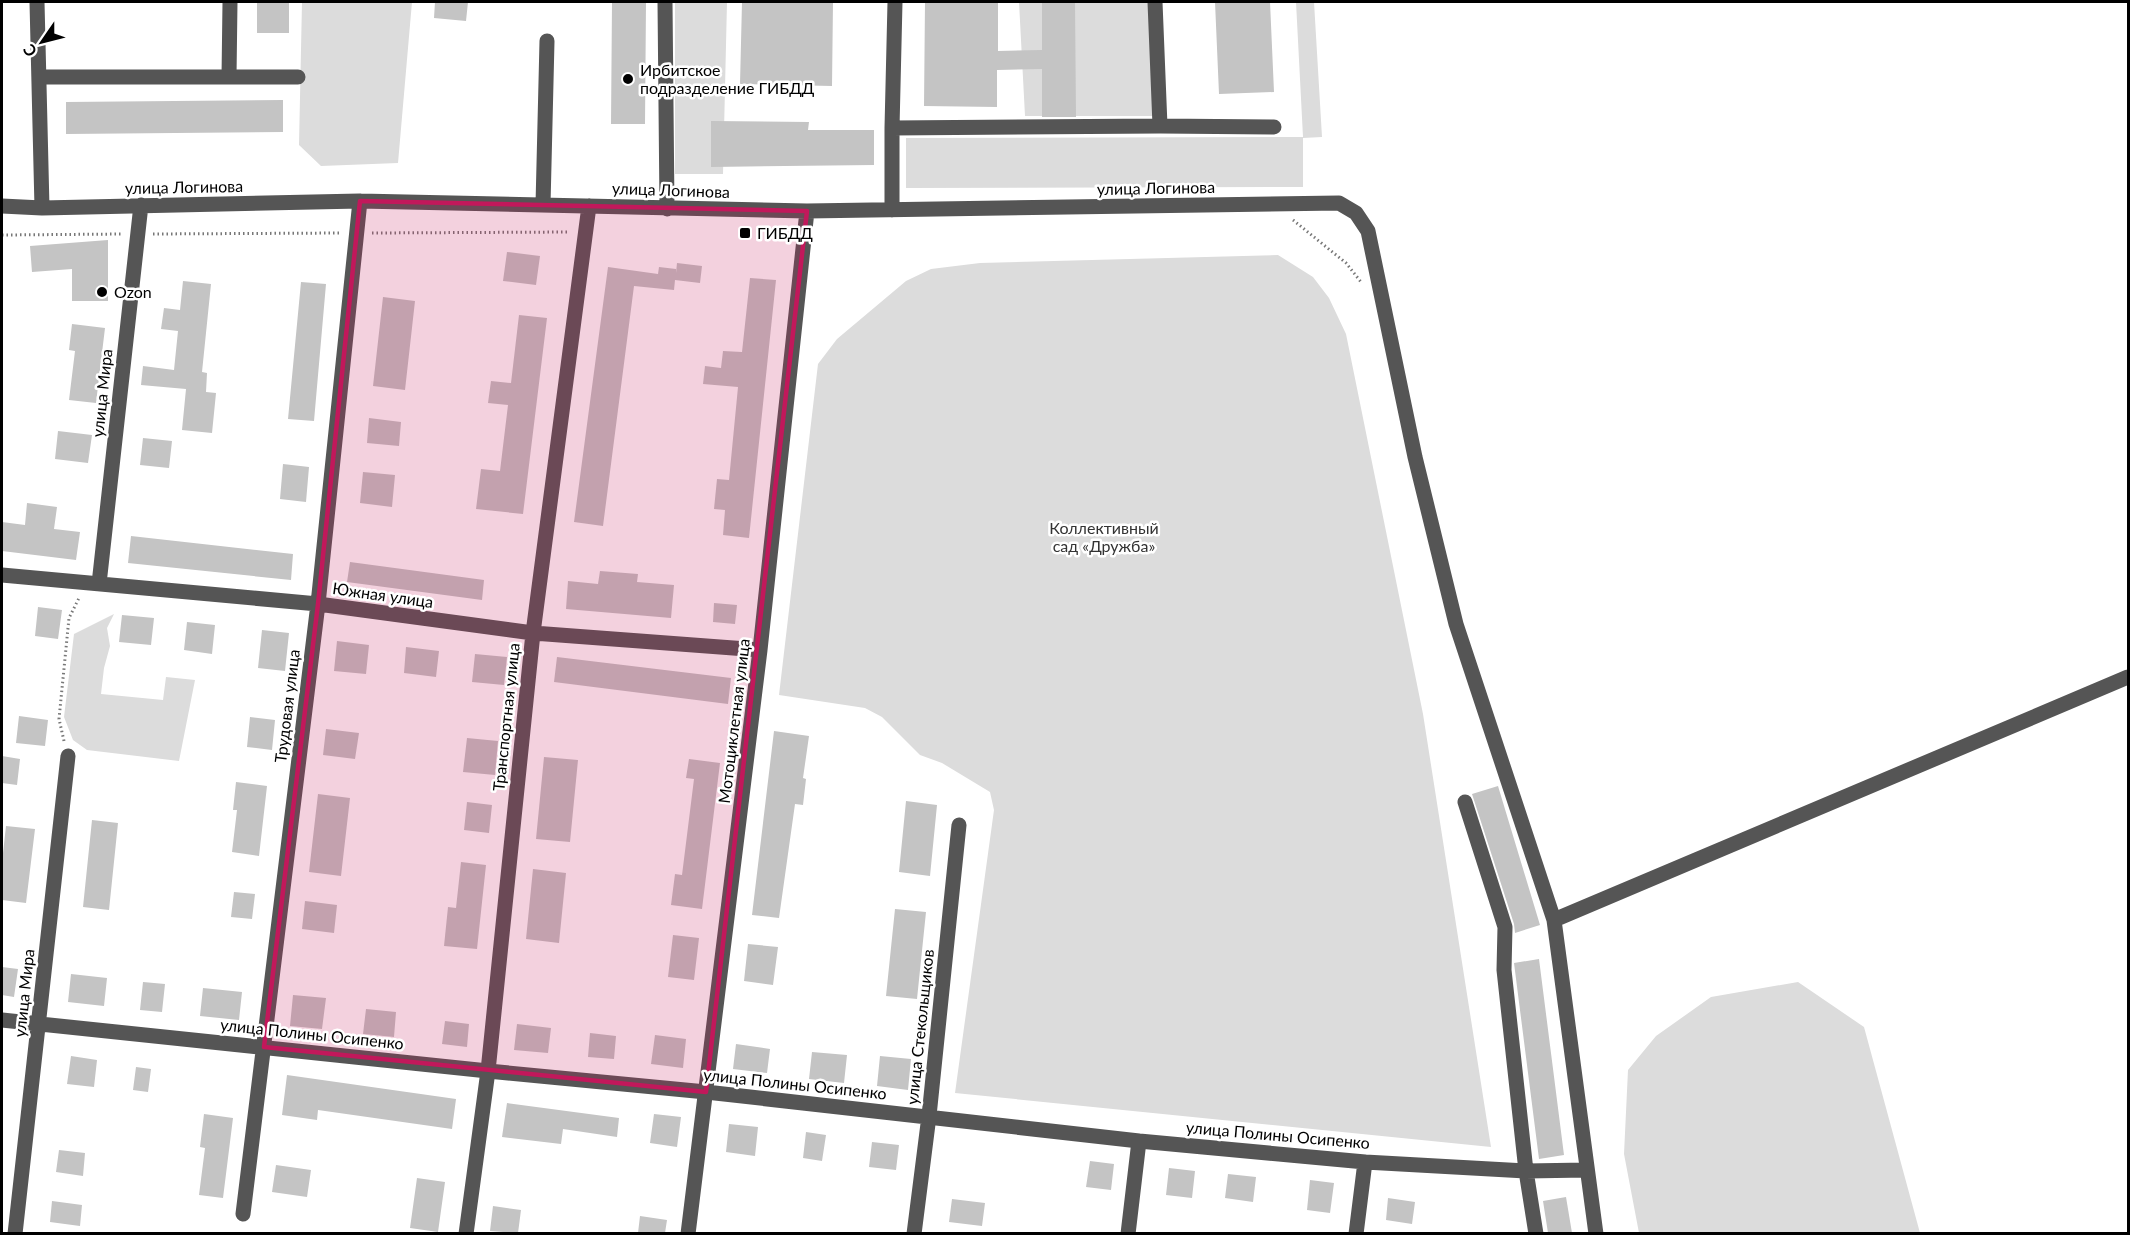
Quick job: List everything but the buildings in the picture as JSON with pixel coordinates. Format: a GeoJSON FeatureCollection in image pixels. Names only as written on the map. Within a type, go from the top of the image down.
{"type":"FeatureCollection","features":[{"type":"Feature","properties":{"kind":"street"},"geometry":{"type":"LineString","coordinates":[[37,2],[42,208]]}},
{"type":"Feature","properties":{"kind":"street"},"geometry":{"type":"LineString","coordinates":[[229,77],[230,2]]}},
{"type":"Feature","properties":{"kind":"street"},"geometry":{"type":"LineString","coordinates":[[665,2],[667,209]]}},
{"type":"Feature","properties":{"kind":"street"},"geometry":{"type":"LineString","coordinates":[[892,210],[896,2]]}},
{"type":"Feature","properties":{"kind":"street"},"geometry":{"type":"LineString","coordinates":[[1155,2],[1160,126]]}},
{"type":"Feature","properties":{"kind":"street"},"geometry":{"type":"LineString","coordinates":[[543,205],[547,41]]}},
{"type":"Feature","properties":{"kind":"street"},"geometry":{"type":"LineString","coordinates":[[39,77],[298,77]]}},
{"type":"Feature","properties":{"kind":"street"},"geometry":{"type":"LineString","coordinates":[[892,128],[1160,126],[1274,128]]}},
{"type":"Feature","properties":{"kind":"street","name":"улица Логинова"},"geometry":{"type":"LineString","coordinates":[[2,206],[42,208],[360,201],[807,211],[1339,203],[1356,213],[1368,231],[1415,457],[1456,624],[1554,920]]}},
{"type":"Feature","properties":{"kind":"street","name":"Трудовая улица"},"geometry":{"type":"LineString","coordinates":[[243,1214],[318,604],[360,201]]}},
{"type":"Feature","properties":{"kind":"street","name":"улица Мира"},"geometry":{"type":"LineString","coordinates":[[93,584],[141,206]]}},
{"type":"Feature","properties":{"kind":"street","name":"Транспортная улица"},"geometry":{"type":"LineString","coordinates":[[466,1233],[488,1071],[533,633],[589,206]]}},
{"type":"Feature","properties":{"kind":"street","name":"Мотоциклетная улица"},"geometry":{"type":"LineString","coordinates":[[688,1233],[760,650],[807,211]]}},
{"type":"Feature","properties":{"kind":"street","name":"Южная улица"},"geometry":{"type":"LineString","coordinates":[[2,575],[318,604],[533,633],[760,650]]}},
{"type":"Feature","properties":{"kind":"street"},"geometry":{"type":"LineString","coordinates":[[1596,1233],[1554,920],[2128,677]]}},
{"type":"Feature","properties":{"kind":"street","name":"улица Мира"},"geometry":{"type":"LineString","coordinates":[[15,1233],[68,756]]}},
{"type":"Feature","properties":{"kind":"street"},"geometry":{"type":"LineString","coordinates":[[1465,802],[1505,927],[1504,970],[1526,1171],[1536,1233]]}},
{"type":"Feature","properties":{"kind":"street","name":"улица Стекольщиков"},"geometry":{"type":"LineString","coordinates":[[914,1233],[929,1116],[959,825]]}},
{"type":"Feature","properties":{"kind":"street","name":"улица Полины Осипенко"},"geometry":{"type":"LineString","coordinates":[[2,1020],[706,1092],[1139,1141],[1365,1162],[1526,1171],[1586,1170]]}},
{"type":"Feature","properties":{"kind":"street"},"geometry":{"type":"LineString","coordinates":[[1128,1233],[1139,1141]]}},
{"type":"Feature","properties":{"kind":"street"},"geometry":{"type":"LineString","coordinates":[[1356,1233],[1365,1162]]}},
{"type":"Feature","properties":{"kind":"path"},"geometry":{"type":"LineString","coordinates":[[1291,219],[1346,263],[1365,287]]}},
{"type":"Feature","properties":{"kind":"path"},"geometry":{"type":"LineString","coordinates":[[2,236],[586,231]]}},
{"type":"Feature","properties":{"kind":"path"},"geometry":{"type":"LineString","coordinates":[[68,756],[59,719],[69,618],[93,584]]}},
{"type":"Feature","properties":{"kind":"highlighted area"},"geometry":{"type":"Polygon","coordinates":[[[360,201],[807,211],[706,1092],[264,1047],[318,604],[360,201]]]}},
{"type":"Feature","properties":{"kind":"green space"},"geometry":{"type":"Polygon","coordinates":[[[302,2],[412,2],[398,163],[321,166],[299,145],[302,2]]]}},
{"type":"Feature","properties":{"kind":"green space"},"geometry":{"type":"Polygon","coordinates":[[[675,2],[727,2],[723,174],[675,174],[675,2]]]}},
{"type":"Feature","properties":{"kind":"green space"},"geometry":{"type":"Polygon","coordinates":[[[1019,2],[1148,2],[1155,116],[1025,116],[1019,2]]]}},
{"type":"Feature","properties":{"kind":"green space"},"geometry":{"type":"Polygon","coordinates":[[[1296,2],[1314,2],[1322,137],[1303,138],[1303,187],[906,188],[906,138],[1303,137],[1296,2]]]}},
{"type":"Feature","properties":{"kind":"green space","name":"Коллективный сад «Дружба»"},"geometry":{"type":"Polygon","coordinates":[[[1278,255],[1313,277],[1329,298],[1346,334],[1423,714],[1491,1147],[955,1093],[994,810],[990,792],[942,763],[920,755],[882,717],[865,708],[779,695],[818,364],[837,339],[906,281],[931,269],[980,263],[1278,255]]]}},
{"type":"Feature","properties":{"kind":"green space"},"geometry":{"type":"Polygon","coordinates":[[[114,614],[107,628],[110,646],[104,668],[101,694],[163,700],[166,677],[195,680],[179,761],[87,750],[73,740],[64,717],[74,634],[114,614]]]}},
{"type":"Feature","properties":{"kind":"green space"},"geometry":{"type":"Polygon","coordinates":[[[1798,982],[1864,1027],[1920,1233],[1639,1233],[1624,1154],[1628,1070],[1656,1036],[1711,997],[1798,982]]]}},
{"type":"Feature","properties":{"kind":"place","name":"Ирбитское подразделение ГИБДД"},"geometry":{"type":"Point","coordinates":[628,79]}},
{"type":"Feature","properties":{"kind":"place","name":"ГИБДД"},"geometry":{"type":"Point","coordinates":[745,233]}},
{"type":"Feature","properties":{"kind":"place","name":"Ozon"},"geometry":{"type":"Point","coordinates":[102,292]}}]}
